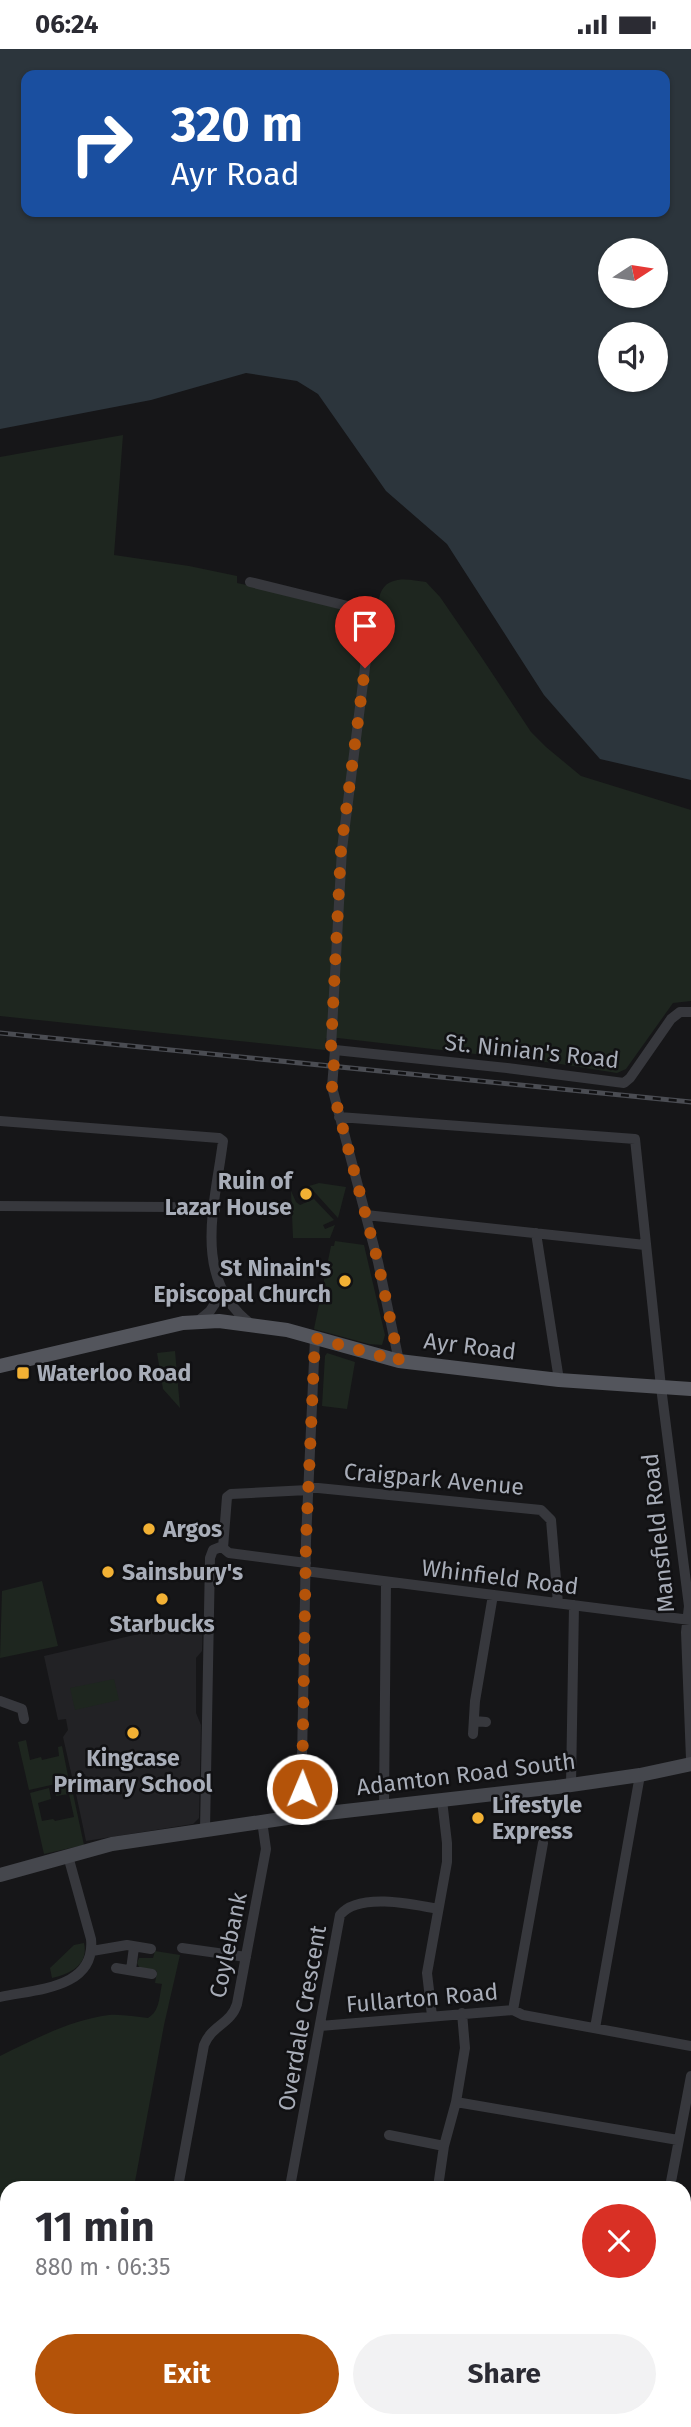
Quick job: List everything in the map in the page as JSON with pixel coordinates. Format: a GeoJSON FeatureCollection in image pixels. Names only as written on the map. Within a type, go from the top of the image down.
{"type":"FeatureCollection","features":[{"type":"Feature","properties":{"kind":"main road","name":"Ayr Road"},"geometry":{"type":"LineString","coordinates":[[0,1366],[183,1323],[198,1322],[251,1324],[399,1361],[559,1380],[691,1389]]}},
{"type":"Feature","properties":{"kind":"street"},"geometry":{"type":"LineString","coordinates":[[250,582],[372,612],[341,849],[331,1047],[335,1050],[332,1087],[366,1215],[399,1361]]}},
{"type":"Feature","properties":{"kind":"street","name":"St. Ninian's Road"},"geometry":{"type":"LineString","coordinates":[[335,1050],[624,1083],[676,1015],[691,1012]]}},
{"type":"Feature","properties":{"kind":"street","name":"Mansfield Road"},"geometry":{"type":"LineString","coordinates":[[339,1117],[635,1139],[661,1387],[689,1606],[686,1632],[691,1762]]}},
{"type":"Feature","properties":{"kind":"street"},"geometry":{"type":"LineString","coordinates":[[0,1121],[219,1137],[222,1141],[212,1259],[222,1293],[235,1311],[251,1324]]}},
{"type":"Feature","properties":{"kind":"street"},"geometry":{"type":"LineString","coordinates":[[0,1206],[171,1207],[215,1210]]}},
{"type":"Feature","properties":{"kind":"street"},"geometry":{"type":"LineString","coordinates":[[366,1215],[645,1245]]}},
{"type":"Feature","properties":{"kind":"street"},"geometry":{"type":"LineString","coordinates":[[536,1233],[559,1380]]}},
{"type":"Feature","properties":{"kind":"street"},"geometry":{"type":"LineString","coordinates":[[198,1322],[210,1311],[222,1293]]}},
{"type":"Feature","properties":{"kind":"street"},"geometry":{"type":"LineString","coordinates":[[301,1816],[305,1567],[315,1338]]}},
{"type":"Feature","properties":{"kind":"street","name":"Craigpark Avenue"},"geometry":{"type":"LineString","coordinates":[[223,1546],[226,1503],[230,1494],[308,1488],[541,1510],[551,1520],[558,1603]]}},
{"type":"Feature","properties":{"kind":"street"},"geometry":{"type":"LineString","coordinates":[[205,1830],[210,1558],[213,1550],[223,1546]]}},
{"type":"Feature","properties":{"kind":"street","name":"Whinfield Road"},"geometry":{"type":"LineString","coordinates":[[223,1546],[224,1551],[229,1553],[386,1582],[689,1620]]}},
{"type":"Feature","properties":{"kind":"street"},"geometry":{"type":"LineString","coordinates":[[384,1806],[386,1582]]}},
{"type":"Feature","properties":{"kind":"street"},"geometry":{"type":"LineString","coordinates":[[473,1734],[475,1701],[493,1595]]}},
{"type":"Feature","properties":{"kind":"street"},"geometry":{"type":"LineString","coordinates":[[571,1785],[574,1605]]}},
{"type":"Feature","properties":{"kind":"street"},"geometry":{"type":"LineString","coordinates":[[0,1701],[22,1709],[24,1719]]}},
{"type":"Feature","properties":{"kind":"street"},"geometry":{"type":"LineString","coordinates":[[474,1721],[486,1722]]}},
{"type":"Feature","properties":{"kind":"street","name":"Adamton Road South"},"geometry":{"type":"LineString","coordinates":[[0,1875],[112,1844],[262,1821],[571,1785],[640,1775],[691,1762]]}},
{"type":"Feature","properties":{"kind":"street"},"geometry":{"type":"LineString","coordinates":[[595,2028],[640,1775]]}},
{"type":"Feature","properties":{"kind":"street"},"geometry":{"type":"LineString","coordinates":[[432,2016],[427,1973],[447,1862],[442,1800]]}},
{"type":"Feature","properties":{"kind":"street","name":"Coylebank"},"geometry":{"type":"LineString","coordinates":[[179,2181],[204,2045],[209,2032],[228,2019],[235,2010],[266,1849],[262,1821]]}},
{"type":"Feature","properties":{"kind":"street"},"geometry":{"type":"LineString","coordinates":[[513,2010],[542,1843]]}},
{"type":"Feature","properties":{"kind":"street"},"geometry":{"type":"LineString","coordinates":[[0,1997],[74,1979],[84,1969],[92,1951],[91,1939],[68,1856]]}},
{"type":"Feature","properties":{"kind":"street","name":"Overdale Crescent"},"geometry":{"type":"LineString","coordinates":[[291,2181],[340,1915],[350,1906],[394,1901],[438,1909]]}},
{"type":"Feature","properties":{"kind":"street"},"geometry":{"type":"LineString","coordinates":[[92,1951],[127,1945],[151,1949]]}},
{"type":"Feature","properties":{"kind":"street"},"geometry":{"type":"LineString","coordinates":[[131,1970],[134,1947]]}},
{"type":"Feature","properties":{"kind":"street"},"geometry":{"type":"LineString","coordinates":[[182,1948],[246,1957]]}},
{"type":"Feature","properties":{"kind":"street"},"geometry":{"type":"LineString","coordinates":[[116,1968],[152,1974]]}},
{"type":"Feature","properties":{"kind":"street","name":"Fullarton Road"},"geometry":{"type":"LineString","coordinates":[[320,2026],[513,2010],[523,2015],[691,2046]]}},
{"type":"Feature","properties":{"kind":"street"},"geometry":{"type":"LineString","coordinates":[[439,2181],[465,2048],[462,2013]]}},
{"type":"Feature","properties":{"kind":"street"},"geometry":{"type":"LineString","coordinates":[[671,2181],[691,2076]]}},
{"type":"Feature","properties":{"kind":"street"},"geometry":{"type":"LineString","coordinates":[[456,2102],[678,2140]]}},
{"type":"Feature","properties":{"kind":"street"},"geometry":{"type":"LineString","coordinates":[[389,2135],[444,2146]]}},
{"type":"Feature","properties":{"kind":"shaded area"},"geometry":{"type":"Polygon","coordinates":[[[0,49],[691,49],[691,780],[600,759],[544,695],[447,544],[386,491],[318,394],[297,381],[246,373],[151,400],[0,429],[0,49]]]}},
{"type":"Feature","properties":{"kind":"shaded area"},"geometry":{"type":"Polygon","coordinates":[[[123,435],[114,555],[237,576],[237,583],[377,613],[381,592],[386,585],[396,580],[426,582],[440,597],[531,732],[546,747],[581,776],[691,810],[691,1001],[673,1003],[626,1069],[617,1073],[338,1038],[326,1038],[325,1050],[0,1016],[0,457],[123,435]]]}},
{"type":"Feature","properties":{"kind":"shaded area"},"geometry":{"type":"Polygon","coordinates":[[[319,1183],[346,1187],[338,1218],[309,1186],[319,1183]]]}},
{"type":"Feature","properties":{"kind":"shaded area"},"geometry":{"type":"Polygon","coordinates":[[[291,1191],[300,1205],[314,1199],[334,1220],[323,1225],[325,1229],[335,1225],[330,1238],[293,1238],[291,1191]]]}},
{"type":"Feature","properties":{"kind":"shaded area"},"geometry":{"type":"Polygon","coordinates":[[[335,1241],[364,1245],[385,1335],[382,1345],[314,1329],[331,1246],[334,1246],[335,1241]]]}},
{"type":"Feature","properties":{"kind":"shaded area"},"geometry":{"type":"Polygon","coordinates":[[[175,1351],[180,1408],[163,1389],[157,1353],[175,1351]]]}},
{"type":"Feature","properties":{"kind":"shaded area"},"geometry":{"type":"Polygon","coordinates":[[[327,1353],[355,1362],[347,1409],[322,1406],[327,1353]]]}},
{"type":"Feature","properties":{"kind":"shaded area"},"geometry":{"type":"Polygon","coordinates":[[[42,1581],[58,1646],[0,1658],[2,1591],[42,1581]]]}},
{"type":"Feature","properties":{"kind":"shaded area","name":"Kingcase Primary School"},"geometry":{"type":"Polygon","coordinates":[[[203,1619],[202,1651],[196,1658],[196,1713],[201,1725],[199,1818],[193,1824],[86,1841],[75,1789],[88,1786],[85,1774],[72,1777],[63,1737],[68,1730],[66,1719],[58,1720],[44,1656],[203,1619]]]}},
{"type":"Feature","properties":{"kind":"shaded area"},"geometry":{"type":"Polygon","coordinates":[[[114,1679],[119,1700],[75,1710],[70,1688],[114,1679]]]}},
{"type":"Feature","properties":{"kind":"shaded area"},"geometry":{"type":"Polygon","coordinates":[[[26,1740],[30,1760],[59,1756],[58,1747],[62,1746],[69,1781],[29,1790],[18,1742],[26,1740]]]}},
{"type":"Feature","properties":{"kind":"shaded area"},"geometry":{"type":"Polygon","coordinates":[[[71,1784],[84,1845],[44,1854],[30,1793],[49,1788],[51,1799],[38,1803],[42,1821],[74,1817],[69,1794],[56,1796],[54,1788],[71,1784]]]}},
{"type":"Feature","properties":{"kind":"shaded area"},"geometry":{"type":"Polygon","coordinates":[[[84,1943],[85,1951],[81,1963],[71,1971],[52,1978],[50,1968],[74,1945],[84,1943]]]}},
{"type":"Feature","properties":{"kind":"shaded area"},"geometry":{"type":"Polygon","coordinates":[[[155,1951],[180,1955],[135,2181],[0,2181],[0,2056],[53,2031],[95,2017],[114,2015],[148,2018],[157,2008],[162,1984],[155,1983],[157,1971],[140,1969],[137,1963],[139,1958],[153,1958],[155,1951]]]}},
{"type":"Feature","properties":{"kind":"railway"},"geometry":{"type":"LineString","coordinates":[[0,1033],[691,1102]]}},
{"type":"Feature","properties":{"kind":"place","name":"Ruin of Lazar House"},"geometry":{"type":"Point","coordinates":[306,1194]}},
{"type":"Feature","properties":{"kind":"place","name":"St Ninain's Episcopal Church"},"geometry":{"type":"Point","coordinates":[345,1281]}},
{"type":"Feature","properties":{"kind":"place","name":"Waterloo Road"},"geometry":{"type":"Point","coordinates":[23,1373]}},
{"type":"Feature","properties":{"kind":"place","name":"Argos"},"geometry":{"type":"Point","coordinates":[149,1529]}},
{"type":"Feature","properties":{"kind":"place","name":"Sainsbury's"},"geometry":{"type":"Point","coordinates":[108,1572]}},
{"type":"Feature","properties":{"kind":"place","name":"Starbucks"},"geometry":{"type":"Point","coordinates":[162,1599]}},
{"type":"Feature","properties":{"kind":"place","name":"Kingcase Primary School"},"geometry":{"type":"Point","coordinates":[133,1733]}},
{"type":"Feature","properties":{"kind":"place","name":"Lifestyle Express"},"geometry":{"type":"Point","coordinates":[478,1818]}},
{"type":"Feature","properties":{"kind":"route"},"geometry":{"type":"LineString","coordinates":[[302,1789],[306,1541],[315,1338],[399,1361],[378,1262],[332,1087],[335,1050],[331,1047],[341,849],[365,668]]}}]}
